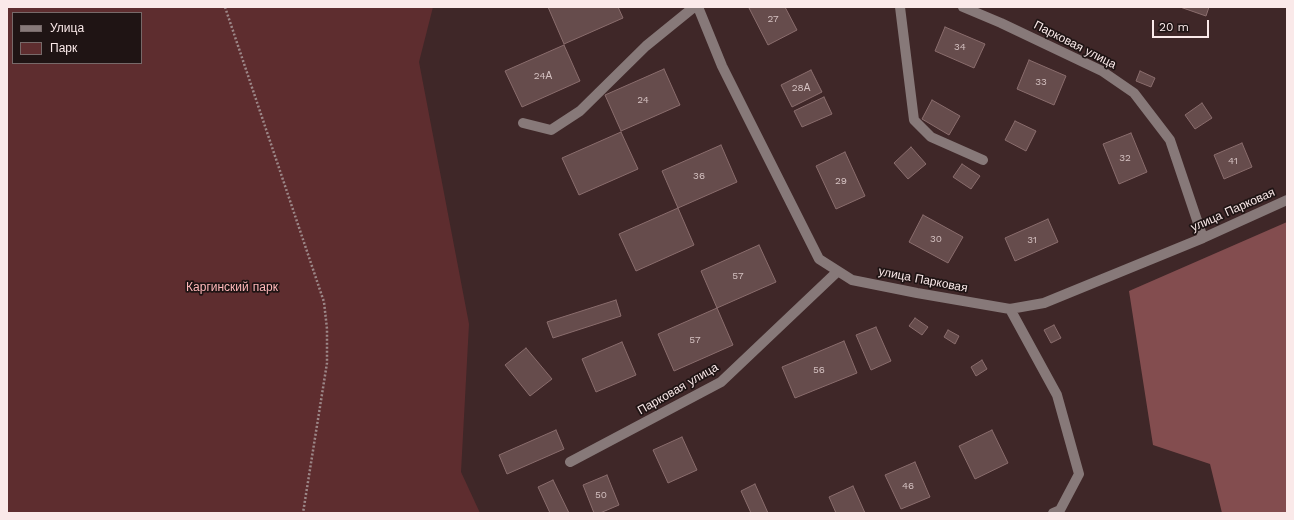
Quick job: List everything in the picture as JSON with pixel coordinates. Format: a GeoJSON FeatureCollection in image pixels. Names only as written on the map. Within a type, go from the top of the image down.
{"type":"FeatureCollection","features":[{"type":"Feature","properties":{"kind":"street"},"geometry":{"type":"LineString","coordinates":[[522,123],[551,130],[580,112],[646,46],[694,7]]}},
{"type":"Feature","properties":{"kind":"street","name":"улица Парковая"},"geometry":{"type":"LineString","coordinates":[[698,7],[722,66],[742,108],[819,259],[852,280],[1010,309],[1044,303],[1202,238],[1287,200]]}},
{"type":"Feature","properties":{"kind":"street"},"geometry":{"type":"LineString","coordinates":[[900,7],[914,120],[931,137],[983,160]]}},
{"type":"Feature","properties":{"kind":"street","name":"Парковая улица"},"geometry":{"type":"LineString","coordinates":[[963,7],[1001,23],[1102,71],[1134,93],[1170,140],[1202,238]]}},
{"type":"Feature","properties":{"kind":"street","name":"Парковая улица"},"geometry":{"type":"LineString","coordinates":[[570,462],[721,382],[838,271]]}},
{"type":"Feature","properties":{"kind":"street"},"geometry":{"type":"LineString","coordinates":[[1010,309],[1057,394],[1078,474],[1060,510],[1053,513]]}},
{"type":"Feature","properties":{"kind":"path"},"geometry":{"type":"LineString","coordinates":[[225,7],[324,302],[328,329],[327,363],[303,513]]}},
{"type":"Feature","properties":{"kind":"green space","name":"Каргинский парк"},"geometry":{"type":"Polygon","coordinates":[[[7,7],[433,7],[419,62],[469,324],[461,472],[480,513],[7,513],[7,7]]]}},
{"type":"Feature","properties":{"kind":"shaded area"},"geometry":{"type":"Polygon","coordinates":[[[1287,222],[1287,513],[1222,513],[1210,464],[1153,445],[1129,291],[1287,222]]]}},
{"type":"Feature","properties":{"kind":"building"},"geometry":{"type":"Polygon","coordinates":[[[548,7],[618,7],[623,18],[564,44],[548,7]]]}},
{"type":"Feature","properties":{"kind":"building"},"geometry":{"type":"Polygon","coordinates":[[[785,7],[797,30],[768,45],[749,8],[785,7]]]}},
{"type":"Feature","properties":{"kind":"building"},"geometry":{"type":"Polygon","coordinates":[[[1180,7],[1209,7],[1206,16],[1180,7]]]}},
{"type":"Feature","properties":{"kind":"building"},"geometry":{"type":"Polygon","coordinates":[[[945,27],[985,44],[974,68],[935,51],[945,27]]]}},
{"type":"Feature","properties":{"kind":"building"},"geometry":{"type":"Polygon","coordinates":[[[564,45],[580,81],[522,107],[505,71],[564,45]]]}},
{"type":"Feature","properties":{"kind":"building"},"geometry":{"type":"Polygon","coordinates":[[[1029,60],[1066,76],[1054,105],[1017,89],[1029,60]]]}},
{"type":"Feature","properties":{"kind":"building"},"geometry":{"type":"Polygon","coordinates":[[[664,69],[680,105],[621,131],[605,95],[664,69]]]}},
{"type":"Feature","properties":{"kind":"building"},"geometry":{"type":"Polygon","coordinates":[[[811,70],[822,92],[792,107],[781,85],[811,70]]]}},
{"type":"Feature","properties":{"kind":"building"},"geometry":{"type":"Polygon","coordinates":[[[1140,71],[1155,78],[1151,87],[1136,81],[1140,71]]]}},
{"type":"Feature","properties":{"kind":"building"},"geometry":{"type":"Polygon","coordinates":[[[824,97],[832,114],[802,127],[794,111],[824,97]]]}},
{"type":"Feature","properties":{"kind":"building"},"geometry":{"type":"Polygon","coordinates":[[[932,100],[960,116],[949,135],[922,119],[932,100]]]}},
{"type":"Feature","properties":{"kind":"building"},"geometry":{"type":"Polygon","coordinates":[[[1202,103],[1212,118],[1195,129],[1185,115],[1202,103]]]}},
{"type":"Feature","properties":{"kind":"building"},"geometry":{"type":"Polygon","coordinates":[[[1015,121],[1036,131],[1026,151],[1005,140],[1015,121]]]}},
{"type":"Feature","properties":{"kind":"building"},"geometry":{"type":"Polygon","coordinates":[[[621,132],[638,169],[579,195],[562,158],[621,132]]]}},
{"type":"Feature","properties":{"kind":"building"},"geometry":{"type":"Polygon","coordinates":[[[1131,133],[1147,172],[1119,184],[1103,144],[1131,133]]]}},
{"type":"Feature","properties":{"kind":"building"},"geometry":{"type":"Polygon","coordinates":[[[1242,143],[1252,167],[1224,179],[1214,155],[1242,143]]]}},
{"type":"Feature","properties":{"kind":"building"},"geometry":{"type":"Polygon","coordinates":[[[721,145],[737,182],[678,208],[662,171],[721,145]]]}},
{"type":"Feature","properties":{"kind":"building"},"geometry":{"type":"Polygon","coordinates":[[[911,147],[926,164],[908,179],[894,163],[911,147]]]}},
{"type":"Feature","properties":{"kind":"building"},"geometry":{"type":"Polygon","coordinates":[[[845,152],[865,196],[836,209],[816,166],[845,152]]]}},
{"type":"Feature","properties":{"kind":"building"},"geometry":{"type":"Polygon","coordinates":[[[962,164],[980,176],[971,189],[953,177],[962,164]]]}},
{"type":"Feature","properties":{"kind":"building"},"geometry":{"type":"Polygon","coordinates":[[[678,208],[694,245],[636,271],[619,234],[678,208]]]}},
{"type":"Feature","properties":{"kind":"building"},"geometry":{"type":"Polygon","coordinates":[[[923,215],[963,237],[948,263],[909,242],[923,215]]]}},
{"type":"Feature","properties":{"kind":"building"},"geometry":{"type":"Polygon","coordinates":[[[1048,219],[1058,242],[1015,261],[1005,238],[1048,219]]]}},
{"type":"Feature","properties":{"kind":"building"},"geometry":{"type":"Polygon","coordinates":[[[759,245],[776,282],[717,308],[701,271],[759,245]]]}},
{"type":"Feature","properties":{"kind":"building"},"geometry":{"type":"Polygon","coordinates":[[[616,300],[621,316],[553,338],[547,322],[616,300]]]}},
{"type":"Feature","properties":{"kind":"building"},"geometry":{"type":"Polygon","coordinates":[[[717,308],[733,345],[674,371],[658,334],[717,308]]]}},
{"type":"Feature","properties":{"kind":"building"},"geometry":{"type":"Polygon","coordinates":[[[915,318],[928,327],[922,335],[909,326],[915,318]]]}},
{"type":"Feature","properties":{"kind":"building"},"geometry":{"type":"Polygon","coordinates":[[[1054,325],[1061,338],[1051,343],[1044,330],[1054,325]]]}},
{"type":"Feature","properties":{"kind":"building"},"geometry":{"type":"Polygon","coordinates":[[[876,327],[891,361],[871,370],[856,335],[876,327]]]}},
{"type":"Feature","properties":{"kind":"building"},"geometry":{"type":"Polygon","coordinates":[[[948,330],[959,336],[955,344],[944,337],[948,330]]]}},
{"type":"Feature","properties":{"kind":"building"},"geometry":{"type":"Polygon","coordinates":[[[844,341],[857,373],[795,398],[782,367],[844,341]]]}},
{"type":"Feature","properties":{"kind":"building"},"geometry":{"type":"Polygon","coordinates":[[[622,342],[636,375],[596,392],[582,359],[622,342]]]}},
{"type":"Feature","properties":{"kind":"building"},"geometry":{"type":"Polygon","coordinates":[[[526,348],[552,379],[530,396],[505,365],[526,348]]]}},
{"type":"Feature","properties":{"kind":"building"},"geometry":{"type":"Polygon","coordinates":[[[982,360],[987,369],[976,376],[971,367],[982,360]]]}},
{"type":"Feature","properties":{"kind":"building"},"geometry":{"type":"Polygon","coordinates":[[[556,430],[564,449],[507,474],[499,455],[556,430]]]}},
{"type":"Feature","properties":{"kind":"building"},"geometry":{"type":"Polygon","coordinates":[[[992,430],[1008,463],[975,479],[959,446],[992,430]]]}},
{"type":"Feature","properties":{"kind":"building"},"geometry":{"type":"Polygon","coordinates":[[[682,437],[697,470],[668,483],[653,450],[682,437]]]}},
{"type":"Feature","properties":{"kind":"building"},"geometry":{"type":"Polygon","coordinates":[[[915,462],[930,497],[901,509],[885,475],[915,462]]]}},
{"type":"Feature","properties":{"kind":"building"},"geometry":{"type":"Polygon","coordinates":[[[607,475],[619,505],[600,513],[594,513],[583,485],[607,475]]]}},
{"type":"Feature","properties":{"kind":"building"},"geometry":{"type":"Polygon","coordinates":[[[553,480],[569,513],[550,513],[538,487],[553,480]]]}},
{"type":"Feature","properties":{"kind":"building"},"geometry":{"type":"Polygon","coordinates":[[[755,484],[768,513],[751,513],[741,491],[755,484]]]}},
{"type":"Feature","properties":{"kind":"building"},"geometry":{"type":"Polygon","coordinates":[[[853,486],[865,513],[836,513],[829,497],[853,486]]]}}]}
